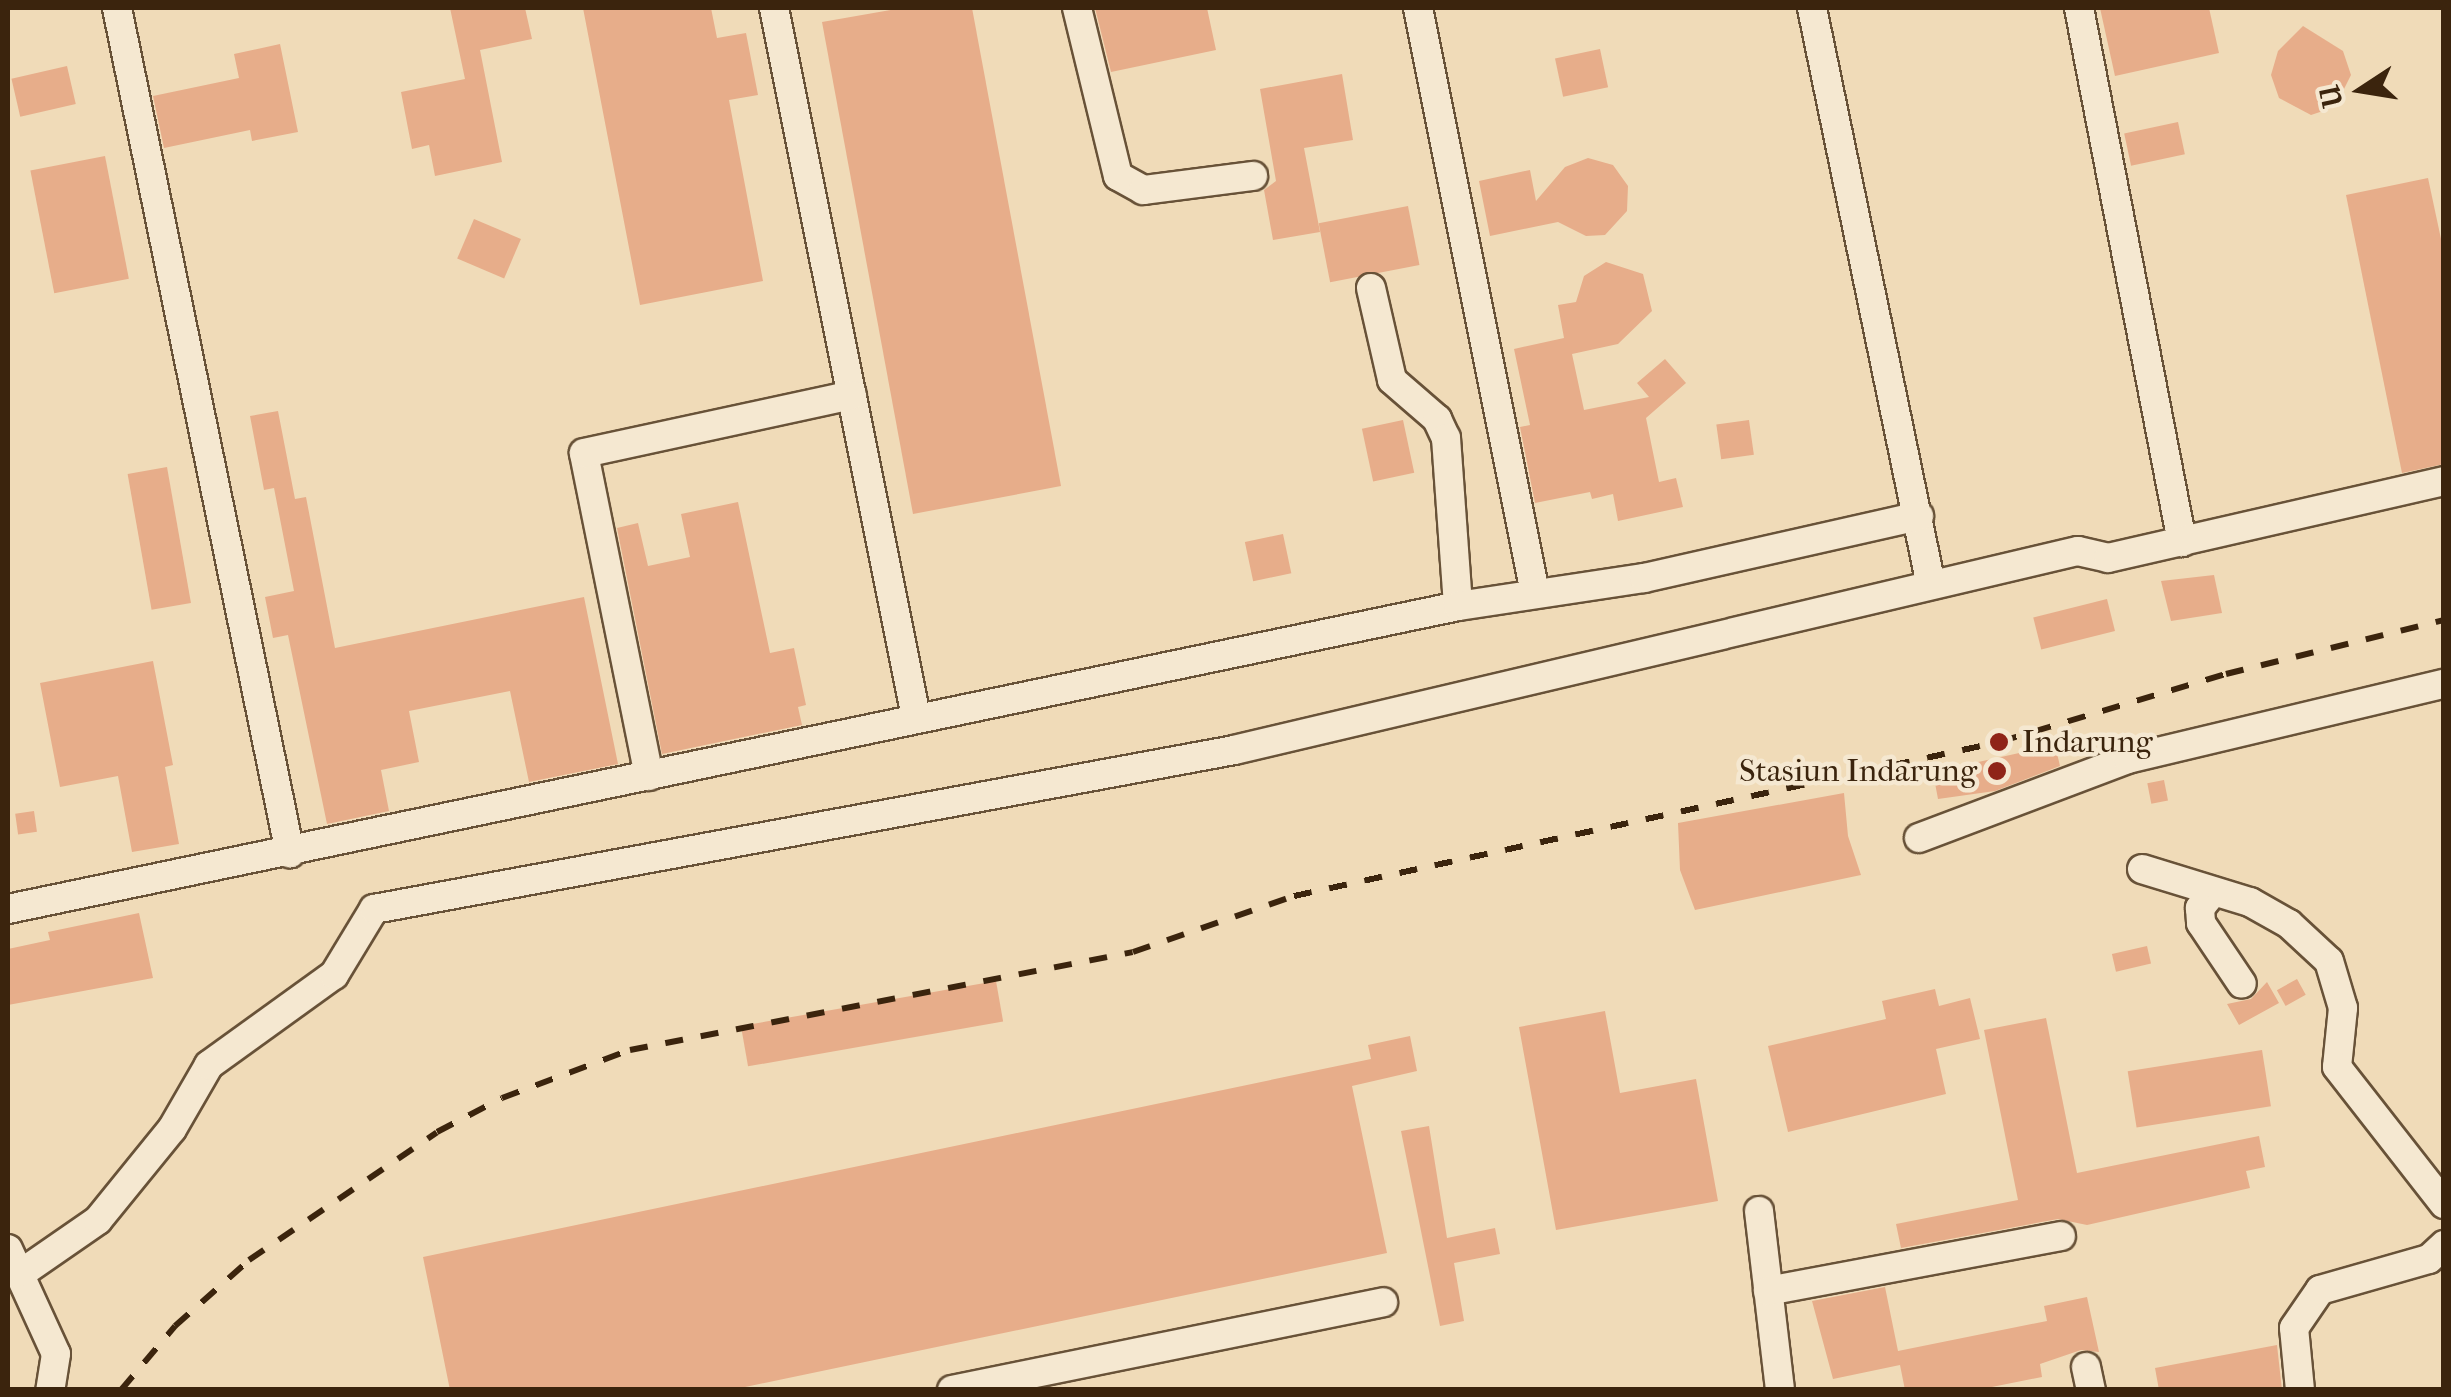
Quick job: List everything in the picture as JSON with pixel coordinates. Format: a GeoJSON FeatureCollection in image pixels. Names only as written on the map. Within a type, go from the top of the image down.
{"type":"FeatureCollection","features":[{"type":"Feature","properties":{"kind":"lane"},"geometry":{"type":"LineString","coordinates":[[117,8],[290,852]]}},
{"type":"Feature","properties":{"kind":"lane"},"geometry":{"type":"LineString","coordinates":[[774,8],[916,718]]}},
{"type":"Feature","properties":{"kind":"lane"},"geometry":{"type":"LineString","coordinates":[[1077,8],[1108,153],[1118,176],[1143,190],[1253,176]]}},
{"type":"Feature","properties":{"kind":"lane"},"geometry":{"type":"LineString","coordinates":[[1418,8],[1535,593]]}},
{"type":"Feature","properties":{"kind":"lane"},"geometry":{"type":"LineString","coordinates":[[1812,8],[1919,516],[1930,585]]}},
{"type":"Feature","properties":{"kind":"lane"},"geometry":{"type":"LineString","coordinates":[[2078,8],[2182,542]]}},
{"type":"Feature","properties":{"kind":"lane"},"geometry":{"type":"LineString","coordinates":[[1371,288],[1392,380],[1437,419],[1446,438],[1458,606]]}},
{"type":"Feature","properties":{"kind":"lane"},"geometry":{"type":"LineString","coordinates":[[648,776],[584,453],[852,394]]}},
{"type":"Feature","properties":{"kind":"lane"},"geometry":{"type":"LineString","coordinates":[[50,1390],[56,1354],[15,1261],[98,1220],[172,1129],[209,1065],[334,975],[374,909],[1234,750],[2078,551],[2108,558],[2444,481]]}},
{"type":"Feature","properties":{"kind":"lane"},"geometry":{"type":"LineString","coordinates":[[8,909],[1458,606],[1644,578],[1919,516]]}},
{"type":"Feature","properties":{"kind":"lane"},"geometry":{"type":"LineString","coordinates":[[1919,838],[2128,759],[2444,684]]}},
{"type":"Feature","properties":{"kind":"lane"},"geometry":{"type":"LineString","coordinates":[[2142,869],[2250,902],[2289,924],[2329,962],[2343,1008],[2337,1067],[2444,1204]]}},
{"type":"Feature","properties":{"kind":"lane"},"geometry":{"type":"LineString","coordinates":[[2213,892],[2200,908],[2201,923],[2242,984]]}},
{"type":"Feature","properties":{"kind":"lane"},"geometry":{"type":"LineString","coordinates":[[1759,1211],[1780,1390]]}},
{"type":"Feature","properties":{"kind":"lane"},"geometry":{"type":"LineString","coordinates":[[1768,1291],[2061,1236]]}},
{"type":"Feature","properties":{"kind":"lane"},"geometry":{"type":"LineString","coordinates":[[2300,1390],[2294,1328],[2320,1290],[2429,1259],[2444,1245]]}},
{"type":"Feature","properties":{"kind":"lane"},"geometry":{"type":"LineString","coordinates":[[952,1390],[1383,1302]]}},
{"type":"Feature","properties":{"kind":"building"},"geometry":{"type":"Polygon","coordinates":[[[450,8],[525,8],[532,39],[480,50],[502,162],[435,176],[429,145],[412,149],[401,92],[465,79],[450,8]]]}},
{"type":"Feature","properties":{"kind":"building"},"geometry":{"type":"Polygon","coordinates":[[[583,8],[711,8],[717,38],[746,33],[758,95],[729,100],[763,281],[640,305],[583,8]]]}},
{"type":"Feature","properties":{"kind":"building"},"geometry":{"type":"Polygon","coordinates":[[[902,8],[972,8],[1061,486],[913,514],[822,22],[902,8]]]}},
{"type":"Feature","properties":{"kind":"building"},"geometry":{"type":"Polygon","coordinates":[[[1095,8],[1207,8],[1216,50],[1111,72],[1095,8]]]}},
{"type":"Feature","properties":{"kind":"building"},"geometry":{"type":"Polygon","coordinates":[[[2100,8],[2209,8],[2219,53],[2115,76],[2100,8]]]}},
{"type":"Feature","properties":{"kind":"building"},"geometry":{"type":"Polygon","coordinates":[[[2303,26],[2343,51],[2351,75],[2335,107],[2311,115],[2279,98],[2271,75],[2278,51],[2303,26]]]}},
{"type":"Feature","properties":{"kind":"building"},"geometry":{"type":"Polygon","coordinates":[[[280,44],[298,132],[252,141],[250,130],[164,148],[153,96],[239,78],[234,54],[280,44]]]}},
{"type":"Feature","properties":{"kind":"building"},"geometry":{"type":"Polygon","coordinates":[[[1600,49],[1608,87],[1563,97],[1555,59],[1600,49]]]}},
{"type":"Feature","properties":{"kind":"building"},"geometry":{"type":"Polygon","coordinates":[[[67,66],[76,104],[20,117],[11,79],[67,66]]]}},
{"type":"Feature","properties":{"kind":"building"},"geometry":{"type":"Polygon","coordinates":[[[1342,74],[1353,140],[1304,148],[1320,232],[1273,240],[1264,190],[1276,181],[1260,89],[1342,74]]]}},
{"type":"Feature","properties":{"kind":"building"},"geometry":{"type":"Polygon","coordinates":[[[2178,122],[2185,154],[2131,166],[2124,133],[2178,122]]]}},
{"type":"Feature","properties":{"kind":"building"},"geometry":{"type":"Polygon","coordinates":[[[105,156],[129,279],[54,293],[30,171],[105,156]]]}},
{"type":"Feature","properties":{"kind":"building"},"geometry":{"type":"Polygon","coordinates":[[[1588,158],[1613,165],[1628,186],[1627,211],[1605,235],[1586,236],[1558,222],[1490,236],[1479,181],[1530,170],[1536,201],[1565,167],[1588,158]]]}},
{"type":"Feature","properties":{"kind":"building"},"geometry":{"type":"Polygon","coordinates":[[[2428,178],[2444,253],[2444,464],[2402,473],[2346,195],[2428,178]]]}},
{"type":"Feature","properties":{"kind":"building"},"geometry":{"type":"Polygon","coordinates":[[[1408,206],[1419,265],[1330,282],[1319,223],[1408,206]]]}},
{"type":"Feature","properties":{"kind":"building"},"geometry":{"type":"Polygon","coordinates":[[[474,219],[521,239],[504,279],[457,259],[474,219]]]}},
{"type":"Feature","properties":{"kind":"building"},"geometry":{"type":"Polygon","coordinates":[[[1606,262],[1643,274],[1652,311],[1618,344],[1572,354],[1584,410],[1649,397],[1637,383],[1665,359],[1686,383],[1646,418],[1659,482],[1676,478],[1683,507],[1618,521],[1613,494],[1592,499],[1590,492],[1535,503],[1520,427],[1530,425],[1514,349],[1564,338],[1558,305],[1576,302],[1584,276],[1606,262]]]}},
{"type":"Feature","properties":{"kind":"building"},"geometry":{"type":"Polygon","coordinates":[[[278,411],[295,499],[306,497],[335,648],[584,597],[618,764],[529,782],[510,691],[409,711],[419,762],[381,770],[389,811],[327,824],[288,635],[273,638],[265,597],[294,591],[274,488],[264,490],[250,416],[278,411]]]}},
{"type":"Feature","properties":{"kind":"building"},"geometry":{"type":"Polygon","coordinates":[[[1403,420],[1414,473],[1373,482],[1362,429],[1403,420]]]}},
{"type":"Feature","properties":{"kind":"building"},"geometry":{"type":"Polygon","coordinates":[[[1749,420],[1754,455],[1721,459],[1716,425],[1749,420]]]}},
{"type":"Feature","properties":{"kind":"building"},"geometry":{"type":"Polygon","coordinates":[[[167,467],[191,603],[152,610],[128,474],[167,467]]]}},
{"type":"Feature","properties":{"kind":"building"},"geometry":{"type":"Polygon","coordinates":[[[738,502],[770,653],[794,648],[806,705],[798,707],[802,725],[662,754],[617,528],[638,523],[648,566],[690,557],[681,514],[738,502]]]}},
{"type":"Feature","properties":{"kind":"building"},"geometry":{"type":"Polygon","coordinates":[[[1283,534],[1291,573],[1253,581],[1245,542],[1283,534]]]}},
{"type":"Feature","properties":{"kind":"building"},"geometry":{"type":"Polygon","coordinates":[[[2214,575],[2222,613],[2171,621],[2161,581],[2214,575]]]}},
{"type":"Feature","properties":{"kind":"building"},"geometry":{"type":"Polygon","coordinates":[[[2107,599],[2115,631],[2041,649],[2033,617],[2107,599]]]}},
{"type":"Feature","properties":{"kind":"building"},"geometry":{"type":"Polygon","coordinates":[[[153,661],[173,765],[165,767],[179,844],[132,852],[118,776],[60,787],[40,683],[153,661]]]}},
{"type":"Feature","properties":{"kind":"building","name":"Stasiun Indarung"},"geometry":{"type":"Polygon","coordinates":[[[2055,745],[2060,766],[1995,791],[1938,799],[1933,772],[2055,745]]]}},
{"type":"Feature","properties":{"kind":"building"},"geometry":{"type":"Polygon","coordinates":[[[2164,780],[2168,801],[2151,804],[2147,783],[2164,780]]]}},
{"type":"Feature","properties":{"kind":"building"},"geometry":{"type":"Polygon","coordinates":[[[1844,793],[1848,836],[1861,875],[1695,910],[1680,870],[1678,823],[1844,793]]]}},
{"type":"Feature","properties":{"kind":"building"},"geometry":{"type":"Polygon","coordinates":[[[34,811],[37,832],[18,834],[15,814],[34,811]]]}},
{"type":"Feature","properties":{"kind":"building"},"geometry":{"type":"Polygon","coordinates":[[[139,913],[153,978],[8,1005],[8,949],[50,940],[48,932],[139,913]]]}},
{"type":"Feature","properties":{"kind":"building"},"geometry":{"type":"Polygon","coordinates":[[[2147,946],[2151,964],[2116,972],[2112,954],[2147,946]]]}},
{"type":"Feature","properties":{"kind":"building"},"geometry":{"type":"Polygon","coordinates":[[[2297,979],[2306,995],[2286,1006],[2277,990],[2297,979]]]}},
{"type":"Feature","properties":{"kind":"building"},"geometry":{"type":"Polygon","coordinates":[[[996,981],[1003,1021],[748,1066],[741,1026],[996,981]]]}},
{"type":"Feature","properties":{"kind":"building"},"geometry":{"type":"Polygon","coordinates":[[[2267,982],[2279,1003],[2239,1025],[2227,1004],[2251,999],[2267,982]]]}},
{"type":"Feature","properties":{"kind":"building"},"geometry":{"type":"Polygon","coordinates":[[[1935,989],[1939,1006],[1970,998],[1980,1039],[1936,1049],[1946,1094],[1788,1132],[1768,1046],[1886,1019],[1882,1001],[1935,989]]]}},
{"type":"Feature","properties":{"kind":"building"},"geometry":{"type":"Polygon","coordinates":[[[1605,1011],[1620,1093],[1696,1079],[1718,1201],[1556,1230],[1519,1027],[1605,1011]]]}},
{"type":"Feature","properties":{"kind":"building"},"geometry":{"type":"Polygon","coordinates":[[[2046,1018],[2077,1173],[2259,1136],[2265,1167],[2246,1171],[2250,1188],[2087,1225],[2058,1219],[1901,1248],[1896,1224],[2018,1200],[1984,1030],[2046,1018]]]}},
{"type":"Feature","properties":{"kind":"building"},"geometry":{"type":"Polygon","coordinates":[[[1410,1036],[1417,1071],[1352,1086],[1387,1253],[731,1390],[450,1390],[423,1257],[1371,1059],[1368,1045],[1410,1036]]]}},
{"type":"Feature","properties":{"kind":"building"},"geometry":{"type":"Polygon","coordinates":[[[2262,1050],[2271,1106],[2137,1128],[2128,1071],[2262,1050]]]}},
{"type":"Feature","properties":{"kind":"building"},"geometry":{"type":"Polygon","coordinates":[[[1429,1126],[1447,1238],[1495,1228],[1500,1254],[1454,1263],[1464,1321],[1440,1326],[1401,1131],[1429,1126]]]}},
{"type":"Feature","properties":{"kind":"building"},"geometry":{"type":"Polygon","coordinates":[[[1885,1287],[1898,1351],[2047,1321],[2044,1306],[2087,1297],[2099,1352],[2081,1350],[2040,1364],[2042,1377],[1977,1390],[1905,1390],[1900,1365],[1833,1379],[1812,1301],[1885,1287]]]}},
{"type":"Feature","properties":{"kind":"building"},"geometry":{"type":"Polygon","coordinates":[[[2277,1345],[2282,1390],[2159,1390],[2155,1368],[2277,1345]]]}},
{"type":"Feature","properties":{"kind":"railway"},"geometry":{"type":"LineString","coordinates":[[121,1390],[175,1326],[249,1260],[437,1132],[502,1098],[630,1050],[1133,952],[1294,896],[1999,742],[2226,674],[2444,620]]}},
{"type":"Feature","properties":{"kind":"place","name":"Indarung"},"geometry":{"type":"Point","coordinates":[1999,742]}},
{"type":"Feature","properties":{"kind":"place","name":"Stasiun Indarung"},"geometry":{"type":"Point","coordinates":[1997,771]}}]}
